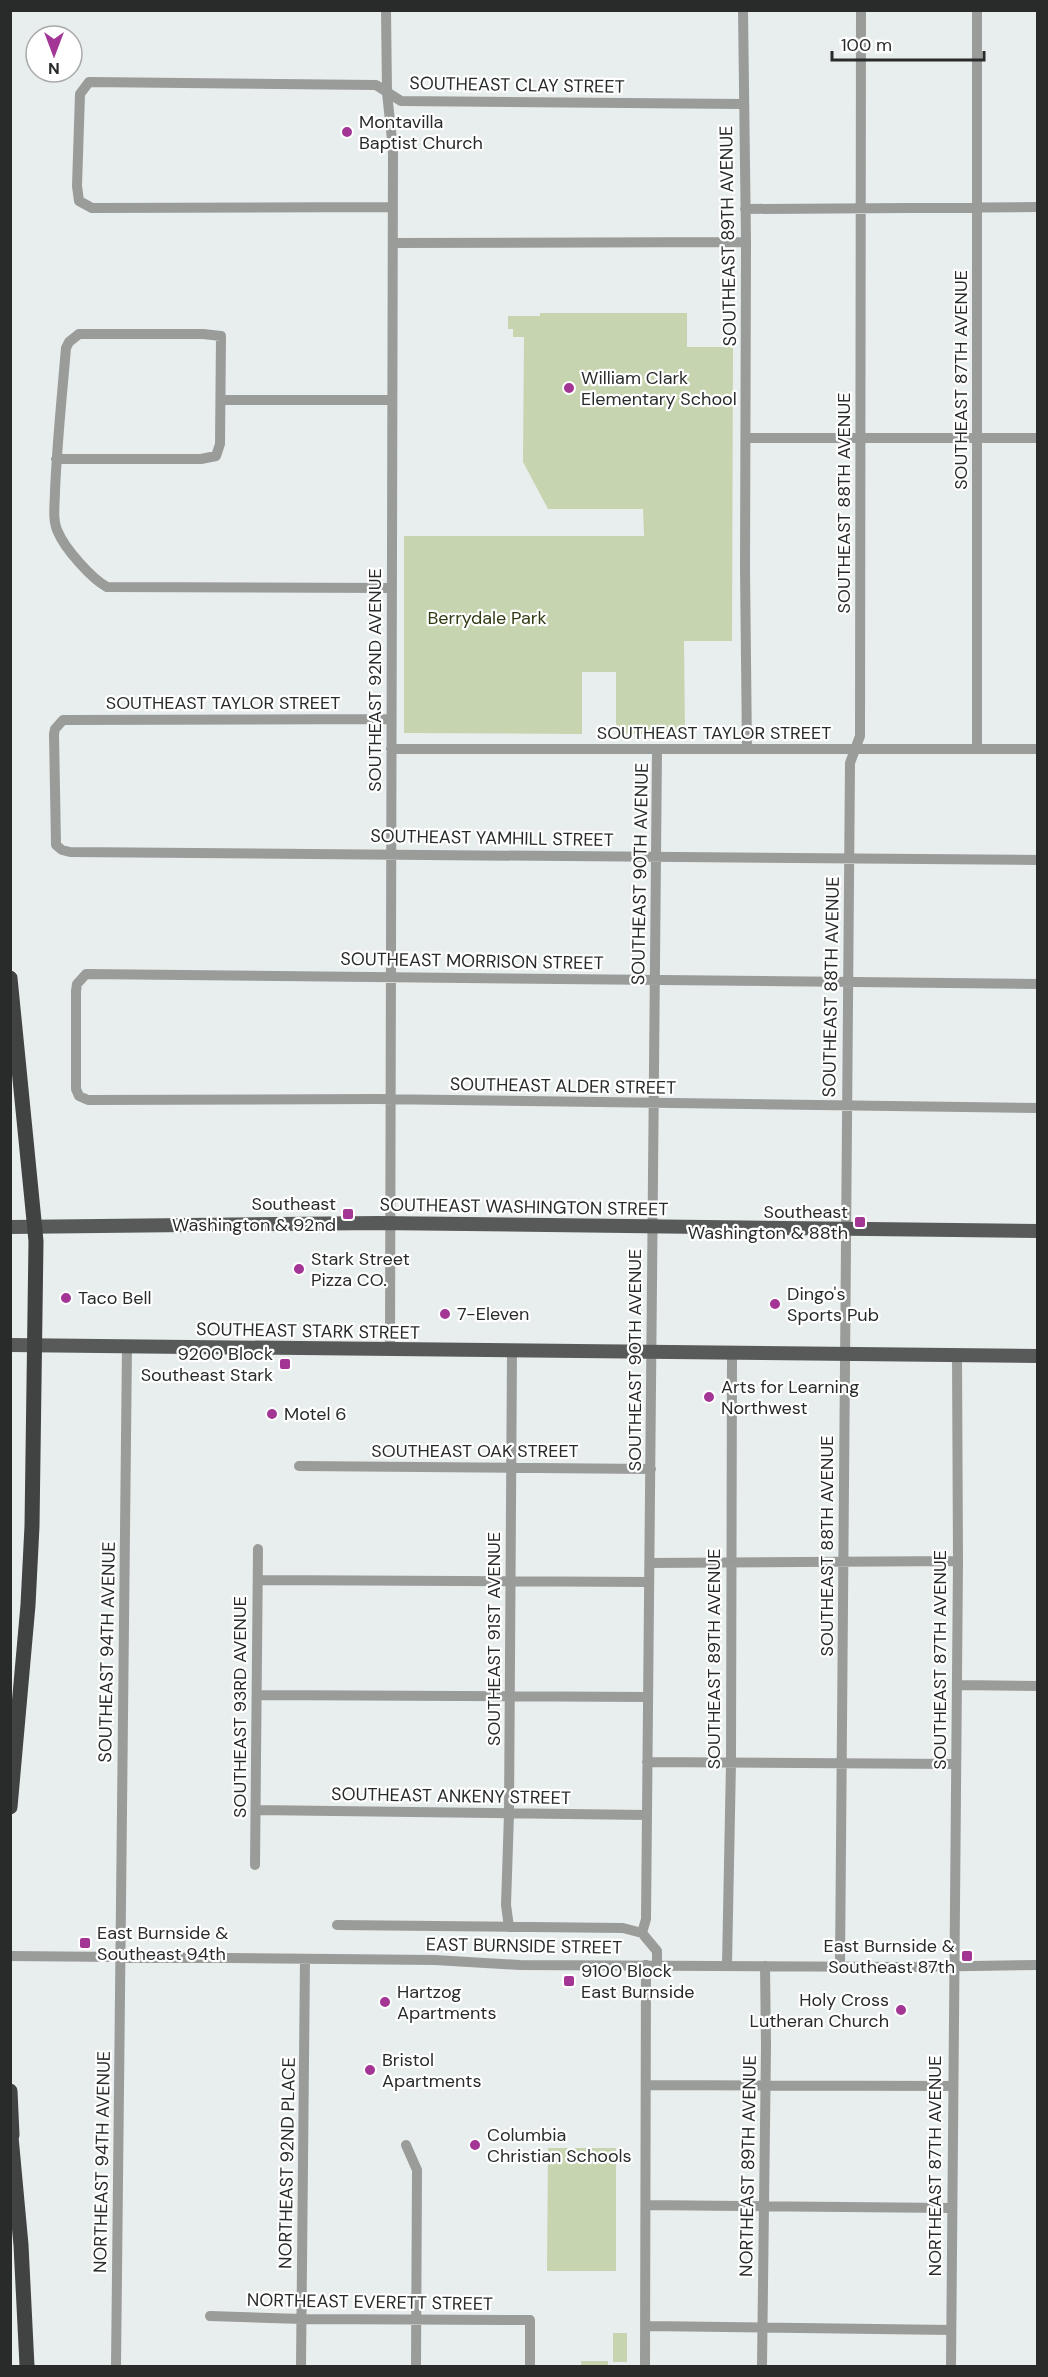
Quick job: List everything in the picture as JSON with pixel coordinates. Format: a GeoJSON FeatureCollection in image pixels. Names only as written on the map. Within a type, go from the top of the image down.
{"type":"FeatureCollection","features":[{"type":"Feature","properties":{"kind":"highway"},"geometry":{"type":"LineString","coordinates":[[10,978],[36,1227],[36,1346],[28,1605],[10,1807]]}},
{"type":"Feature","properties":{"kind":"highway"},"geometry":{"type":"LineString","coordinates":[[10,2091],[27,2367]]}},
{"type":"Feature","properties":{"kind":"main road","name":"SOUTHEAST WASHINGTON STREET"},"geometry":{"type":"LineString","coordinates":[[10,1227],[391,1223],[1038,1231]]}},
{"type":"Feature","properties":{"kind":"main road","name":"SOUTHEAST STARK STREET"},"geometry":{"type":"LineString","coordinates":[[12,1346],[1038,1356]]}},
{"type":"Feature","properties":{"kind":"street","name":"SOUTHEAST 92ND AVENUE"},"geometry":{"type":"LineString","coordinates":[[386,10],[387,93],[393,149],[390,1350]]}},
{"type":"Feature","properties":{"kind":"street","name":"SOUTHEAST 89TH AVENUE"},"geometry":{"type":"LineString","coordinates":[[743,10],[746,209],[745,642],[747,749]]}},
{"type":"Feature","properties":{"kind":"street","name":"SOUTHEAST 88TH AVENUE"},"geometry":{"type":"LineString","coordinates":[[840,1966],[850,763],[860,736],[861,10]]}},
{"type":"Feature","properties":{"kind":"street","name":"SOUTHEAST 87TH AVENUE"},"geometry":{"type":"LineString","coordinates":[[977,10],[977,749]]}},
{"type":"Feature","properties":{"kind":"street","name":"SOUTHEAST CLAY STREET"},"geometry":{"type":"LineString","coordinates":[[393,207],[92,208],[79,201],[77,174],[80,94],[89,82],[376,86],[401,101],[743,104]]}},
{"type":"Feature","properties":{"kind":"street"},"geometry":{"type":"LineString","coordinates":[[746,209],[1038,207]]}},
{"type":"Feature","properties":{"kind":"street"},"geometry":{"type":"LineString","coordinates":[[393,243],[746,242]]}},
{"type":"Feature","properties":{"kind":"street"},"geometry":{"type":"LineString","coordinates":[[56,459],[201,459],[216,456],[220,444],[220,336],[80,334],[75,336],[66,348],[56,459],[54,519],[64,544],[98,582],[107,586],[392,588]]}},
{"type":"Feature","properties":{"kind":"street"},"geometry":{"type":"LineString","coordinates":[[221,400],[392,400]]}},
{"type":"Feature","properties":{"kind":"street"},"geometry":{"type":"LineString","coordinates":[[746,438],[1038,438]]}},
{"type":"Feature","properties":{"kind":"street","name":"SOUTHEAST TAYLOR STREET"},"geometry":{"type":"LineString","coordinates":[[56,845],[54,734],[63,720],[391,719]]}},
{"type":"Feature","properties":{"kind":"street","name":"SOUTHEAST TAYLOR STREET"},"geometry":{"type":"LineString","coordinates":[[391,749],[1038,749]]}},
{"type":"Feature","properties":{"kind":"street","name":"SOUTHEAST 90TH AVENUE"},"geometry":{"type":"LineString","coordinates":[[642,1933],[646,1919],[657,749]]}},
{"type":"Feature","properties":{"kind":"street","name":"SOUTHEAST YAMHILL STREET"},"geometry":{"type":"LineString","coordinates":[[56,845],[70,852],[1038,860]]}},
{"type":"Feature","properties":{"kind":"street","name":"SOUTHEAST MORRISON STREET"},"geometry":{"type":"LineString","coordinates":[[88,1100],[79,1096],[76,1089],[76,988],[86,974],[1038,984]]}},
{"type":"Feature","properties":{"kind":"street","name":"SOUTHEAST ALDER STREET"},"geometry":{"type":"LineString","coordinates":[[88,1100],[1038,1108]]}},
{"type":"Feature","properties":{"kind":"street","name":"SOUTHEAST 94TH AVENUE"},"geometry":{"type":"LineString","coordinates":[[121,1957],[127,1347]]}},
{"type":"Feature","properties":{"kind":"street","name":"SOUTHEAST 91ST AVENUE"},"geometry":{"type":"LineString","coordinates":[[509,1927],[506,1905],[509,1814],[512,1351]]}},
{"type":"Feature","properties":{"kind":"street","name":"SOUTHEAST 89TH AVENUE"},"geometry":{"type":"LineString","coordinates":[[727,1965],[731,1762],[732,1353]]}},
{"type":"Feature","properties":{"kind":"street","name":"SOUTHEAST 87TH AVENUE"},"geometry":{"type":"LineString","coordinates":[[954,1966],[958,1562],[957,1355]]}},
{"type":"Feature","properties":{"kind":"street","name":"SOUTHEAST OAK STREET"},"geometry":{"type":"LineString","coordinates":[[299,1466],[651,1469]]}},
{"type":"Feature","properties":{"kind":"street","name":"SOUTHEAST 93RD AVENUE"},"geometry":{"type":"LineString","coordinates":[[255,1865],[258,1549]]}},
{"type":"Feature","properties":{"kind":"street"},"geometry":{"type":"LineString","coordinates":[[650,1563],[958,1562]]}},
{"type":"Feature","properties":{"kind":"street"},"geometry":{"type":"LineString","coordinates":[[258,1580],[649,1582]]}},
{"type":"Feature","properties":{"kind":"street"},"geometry":{"type":"LineString","coordinates":[[957,1685],[1038,1686]]}},
{"type":"Feature","properties":{"kind":"street"},"geometry":{"type":"LineString","coordinates":[[257,1695],[648,1697]]}},
{"type":"Feature","properties":{"kind":"street"},"geometry":{"type":"LineString","coordinates":[[647,1762],[956,1764]]}},
{"type":"Feature","properties":{"kind":"street","name":"SOUTHEAST ANKENY STREET"},"geometry":{"type":"LineString","coordinates":[[256,1809],[647,1815]]}},
{"type":"Feature","properties":{"kind":"street"},"geometry":{"type":"LineString","coordinates":[[337,1925],[623,1928],[642,1933],[657,1951],[651,1965],[647,2085],[645,2367]]}},
{"type":"Feature","properties":{"kind":"street","name":"EAST BURNSIDE STREET"},"geometry":{"type":"LineString","coordinates":[[10,1956],[435,1960],[520,1965],[1038,1965]]}},
{"type":"Feature","properties":{"kind":"street","name":"NORTHEAST 94TH AVENUE"},"geometry":{"type":"LineString","coordinates":[[116,2367],[121,1957]]}},
{"type":"Feature","properties":{"kind":"street","name":"NORTHEAST 92ND PLACE"},"geometry":{"type":"LineString","coordinates":[[301,2367],[305,1959]]}},
{"type":"Feature","properties":{"kind":"street","name":"NORTHEAST 89TH AVENUE"},"geometry":{"type":"LineString","coordinates":[[762,2367],[765,1966]]}},
{"type":"Feature","properties":{"kind":"street","name":"NORTHEAST 87TH AVENUE"},"geometry":{"type":"LineString","coordinates":[[951,2367],[954,1966]]}},
{"type":"Feature","properties":{"kind":"street"},"geometry":{"type":"LineString","coordinates":[[647,2085],[952,2086]]}},
{"type":"Feature","properties":{"kind":"street"},"geometry":{"type":"LineString","coordinates":[[406,2145],[417,2170],[416,2367]]}},
{"type":"Feature","properties":{"kind":"street"},"geometry":{"type":"LineString","coordinates":[[647,2205],[952,2208]]}},
{"type":"Feature","properties":{"kind":"street","name":"NORTHEAST EVERETT STREET"},"geometry":{"type":"LineString","coordinates":[[210,2316],[302,2319],[530,2320],[530,2367]]}},
{"type":"Feature","properties":{"kind":"street"},"geometry":{"type":"LineString","coordinates":[[646,2326],[951,2330]]}},
{"type":"Feature","properties":{"kind":"green space","name":"Berrydale Park"},"geometry":{"type":"Polygon","coordinates":[[[540,313],[687,313],[687,347],[733,347],[732,641],[684,641],[685,734],[616,734],[616,672],[582,672],[582,734],[404,733],[404,536],[644,536],[643,509],[548,509],[523,462],[524,337],[513,337],[513,329],[508,329],[508,316],[540,316],[540,313]]]}},
{"type":"Feature","properties":{"kind":"green space"},"geometry":{"type":"Polygon","coordinates":[[[548,2148],[616,2148],[616,2271],[547,2271],[548,2148]]]}},
{"type":"Feature","properties":{"kind":"green space"},"geometry":{"type":"Polygon","coordinates":[[[613,2333],[627,2333],[627,2362],[613,2362],[613,2333]]]}},
{"type":"Feature","properties":{"kind":"green space"},"geometry":{"type":"Polygon","coordinates":[[[581,2361],[608,2361],[608,2366],[581,2366],[581,2361]]]}},
{"type":"Feature","properties":{"kind":"place","name":"Montavilla Baptist Church"},"geometry":{"type":"Point","coordinates":[347,132]}},
{"type":"Feature","properties":{"kind":"place","name":"William Clark Elementary School"},"geometry":{"type":"Point","coordinates":[569,388]}},
{"type":"Feature","properties":{"kind":"place","name":"Southeast Washington & 92nd"},"geometry":{"type":"Point","coordinates":[348,1214]}},
{"type":"Feature","properties":{"kind":"place","name":"Southeast Washington & 88th"},"geometry":{"type":"Point","coordinates":[860,1222]}},
{"type":"Feature","properties":{"kind":"place","name":"Stark Street Pizza CO."},"geometry":{"type":"Point","coordinates":[299,1269]}},
{"type":"Feature","properties":{"kind":"place","name":"Taco Bell"},"geometry":{"type":"Point","coordinates":[66,1298]}},
{"type":"Feature","properties":{"kind":"place","name":"Dingo's Sports Pub"},"geometry":{"type":"Point","coordinates":[775,1304]}},
{"type":"Feature","properties":{"kind":"place","name":"7-Eleven"},"geometry":{"type":"Point","coordinates":[445,1314]}},
{"type":"Feature","properties":{"kind":"place","name":"9200 Block Southeast Stark"},"geometry":{"type":"Point","coordinates":[285,1364]}},
{"type":"Feature","properties":{"kind":"place","name":"Arts for Learning Northwest"},"geometry":{"type":"Point","coordinates":[709,1397]}},
{"type":"Feature","properties":{"kind":"place","name":"Motel 6"},"geometry":{"type":"Point","coordinates":[272,1414]}},
{"type":"Feature","properties":{"kind":"place","name":"East Burnside & Southeast 94th"},"geometry":{"type":"Point","coordinates":[85,1943]}},
{"type":"Feature","properties":{"kind":"place","name":"East Burnside & Southeast 87th"},"geometry":{"type":"Point","coordinates":[967,1956]}},
{"type":"Feature","properties":{"kind":"place","name":"9100 Block East Burnside"},"geometry":{"type":"Point","coordinates":[569,1981]}},
{"type":"Feature","properties":{"kind":"place","name":"Hartzog Apartments"},"geometry":{"type":"Point","coordinates":[385,2002]}},
{"type":"Feature","properties":{"kind":"place","name":"Holy Cross Lutheran Church"},"geometry":{"type":"Point","coordinates":[901,2010]}},
{"type":"Feature","properties":{"kind":"place","name":"Bristol Apartments"},"geometry":{"type":"Point","coordinates":[370,2070]}},
{"type":"Feature","properties":{"kind":"place","name":"Columbia Christian Schools"},"geometry":{"type":"Point","coordinates":[475,2145]}}]}
